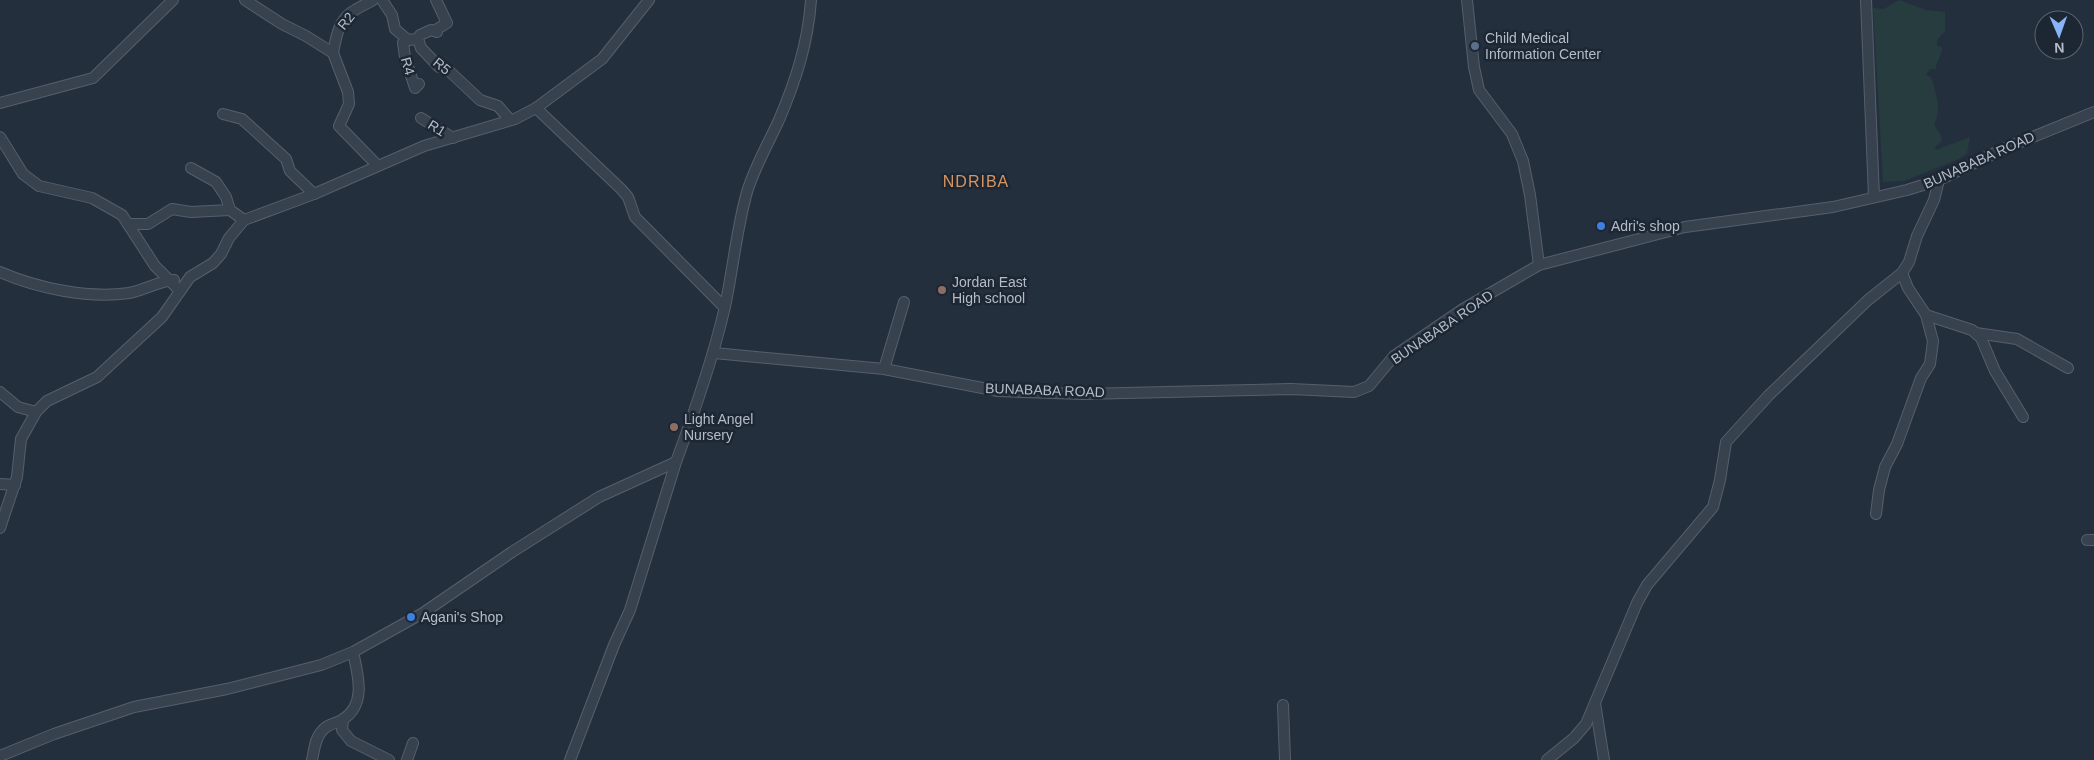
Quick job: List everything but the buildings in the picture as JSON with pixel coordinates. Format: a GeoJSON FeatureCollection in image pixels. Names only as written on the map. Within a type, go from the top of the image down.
{"type":"FeatureCollection","features":[{"type":"Feature","properties":{"kind":"street"},"geometry":{"type":"LineString","coordinates":[[0,103],[94,78],[174,0]]}},
{"type":"Feature","properties":{"kind":"street"},"geometry":{"type":"LineString","coordinates":[[245,0],[333,53],[348,92],[349,104],[339,126],[378,166]]}},
{"type":"Feature","properties":{"kind":"street","name":"R2"},"geometry":{"type":"LineString","coordinates":[[333,53],[335,37],[346,19],[353,11],[373,0]]}},
{"type":"Feature","properties":{"kind":"street"},"geometry":{"type":"LineString","coordinates":[[382,0],[392,15],[395,29],[413,40],[424,32],[435,32],[447,23],[436,0]]}},
{"type":"Feature","properties":{"kind":"street"},"geometry":{"type":"LineString","coordinates":[[0,528],[15,485],[19,468],[21,439],[36,412],[47,401],[97,377],[162,317],[190,277],[213,263],[221,254],[229,238],[244,220],[314,194],[424,146],[510,120],[536,108],[602,59],[649,0]]}},
{"type":"Feature","properties":{"kind":"street"},"geometry":{"type":"LineString","coordinates":[[570,760],[614,645],[630,610],[676,462],[714,353],[739,221],[747,190],[757,163],[778,121],[804,56],[809,29],[811,0]]}},
{"type":"Feature","properties":{"kind":"street"},"geometry":{"type":"LineString","coordinates":[[1467,0],[1474,67],[1480,90],[1512,134],[1523,161],[1530,195],[1539,265]]}},
{"type":"Feature","properties":{"kind":"street"},"geometry":{"type":"LineString","coordinates":[[1866,0],[1874,197]]}},
{"type":"Feature","properties":{"kind":"street","name":"R4"},"geometry":{"type":"LineString","coordinates":[[413,40],[403,43],[405,57],[415,88],[419,84]]}},
{"type":"Feature","properties":{"kind":"street","name":"R5"},"geometry":{"type":"LineString","coordinates":[[413,40],[439,67],[447,69],[480,100],[498,106],[510,120]]}},
{"type":"Feature","properties":{"kind":"street"},"geometry":{"type":"LineString","coordinates":[[536,108],[621,189],[628,197],[635,217],[724,307]]}},
{"type":"Feature","properties":{"kind":"street","name":"BUNABABA ROAD"},"geometry":{"type":"LineString","coordinates":[[714,353],[884,369],[998,391],[1082,394],[1291,390],[1354,392],[1369,386],[1394,356],[1463,309],[1539,265],[1617,243],[1685,227],[1833,207],[1906,190],[1938,180],[2000,150],[2094,112]]}},
{"type":"Feature","properties":{"kind":"street"},"geometry":{"type":"LineString","coordinates":[[223,114],[242,119],[286,159],[290,171],[314,194]]}},
{"type":"Feature","properties":{"kind":"street","name":"R1"},"geometry":{"type":"LineString","coordinates":[[421,118],[452,138]]}},
{"type":"Feature","properties":{"kind":"street"},"geometry":{"type":"LineString","coordinates":[[0,137],[23,174],[39,186],[92,198],[122,215],[155,266],[180,291]]}},
{"type":"Feature","properties":{"kind":"street"},"geometry":{"type":"LineString","coordinates":[[191,168],[216,182],[226,197],[230,210],[244,220]]}},
{"type":"Feature","properties":{"kind":"street"},"geometry":{"type":"LineString","coordinates":[[1547,760],[1581,732],[1595,703],[1636,603],[1647,585],[1713,507],[1720,480],[1726,442],[1769,395],[1868,300],[1902,273],[1909,262],[1917,236],[1934,200],[1938,180]]}},
{"type":"Feature","properties":{"kind":"street"},"geometry":{"type":"LineString","coordinates":[[129,224],[148,224],[172,209],[191,212],[230,210]]}},
{"type":"Feature","properties":{"kind":"street"},"geometry":{"type":"LineString","coordinates":[[0,272],[52,288],[85,293],[132,292],[169,280],[190,277]]}},
{"type":"Feature","properties":{"kind":"street"},"geometry":{"type":"LineString","coordinates":[[1876,514],[1879,490],[1885,467],[1897,444],[1921,378],[1930,364],[1932,341],[1926,315],[1902,273]]}},
{"type":"Feature","properties":{"kind":"street"},"geometry":{"type":"LineString","coordinates":[[884,369],[893,345],[904,302]]}},
{"type":"Feature","properties":{"kind":"street"},"geometry":{"type":"LineString","coordinates":[[1926,315],[1976,333],[2017,339],[2068,368]]}},
{"type":"Feature","properties":{"kind":"street"},"geometry":{"type":"LineString","coordinates":[[1976,333],[2023,417]]}},
{"type":"Feature","properties":{"kind":"street"},"geometry":{"type":"LineString","coordinates":[[0,392],[18,407],[36,412]]}},
{"type":"Feature","properties":{"kind":"street"},"geometry":{"type":"LineString","coordinates":[[0,756],[54,734],[134,707],[227,689],[320,665],[353,652],[423,613],[512,552],[599,497],[676,462]]}},
{"type":"Feature","properties":{"kind":"street"},"geometry":{"type":"LineString","coordinates":[[0,484],[15,485]]}},
{"type":"Feature","properties":{"kind":"street"},"geometry":{"type":"LineString","coordinates":[[312,760],[322,731],[330,724],[343,719],[357,702],[359,689],[353,652]]}},
{"type":"Feature","properties":{"kind":"street"},"geometry":{"type":"LineString","coordinates":[[1595,703],[1604,760]]}},
{"type":"Feature","properties":{"kind":"street"},"geometry":{"type":"LineString","coordinates":[[1283,704],[1285,760]]}},
{"type":"Feature","properties":{"kind":"street"},"geometry":{"type":"LineString","coordinates":[[343,719],[342,730],[351,742],[389,760]]}},
{"type":"Feature","properties":{"kind":"street"},"geometry":{"type":"LineString","coordinates":[[407,760],[413,743]]}},
{"type":"Feature","properties":{"kind":"green space"},"geometry":{"type":"Polygon","coordinates":[[[1899,0],[1926,10],[1945,12],[1945,31],[1937,40],[1937,46],[1942,47],[1941,53],[1936,69],[1930,69],[1926,75],[1931,77],[1938,107],[1934,125],[1941,135],[1942,141],[1935,147],[1936,150],[1970,137],[1967,154],[1959,159],[1904,181],[1883,182],[1873,8],[1884,9],[1899,0]]]}},
{"type":"Feature","properties":{"kind":"place","name":"Child Medical Information Center"},"geometry":{"type":"Point","coordinates":[1475,46]}},
{"type":"Feature","properties":{"kind":"place","name":"Adri's shop"},"geometry":{"type":"Point","coordinates":[1601,226]}},
{"type":"Feature","properties":{"kind":"place","name":"Jordan East High school"},"geometry":{"type":"Point","coordinates":[942,290]}},
{"type":"Feature","properties":{"kind":"place","name":"Light Angel Nursery"},"geometry":{"type":"Point","coordinates":[674,427]}},
{"type":"Feature","properties":{"kind":"place","name":"Agani's Shop"},"geometry":{"type":"Point","coordinates":[411,617]}},
{"type":"Feature","properties":{"kind":"district","name":"NDRIBA"},"geometry":{"type":"Point","coordinates":[976,181]}}]}
